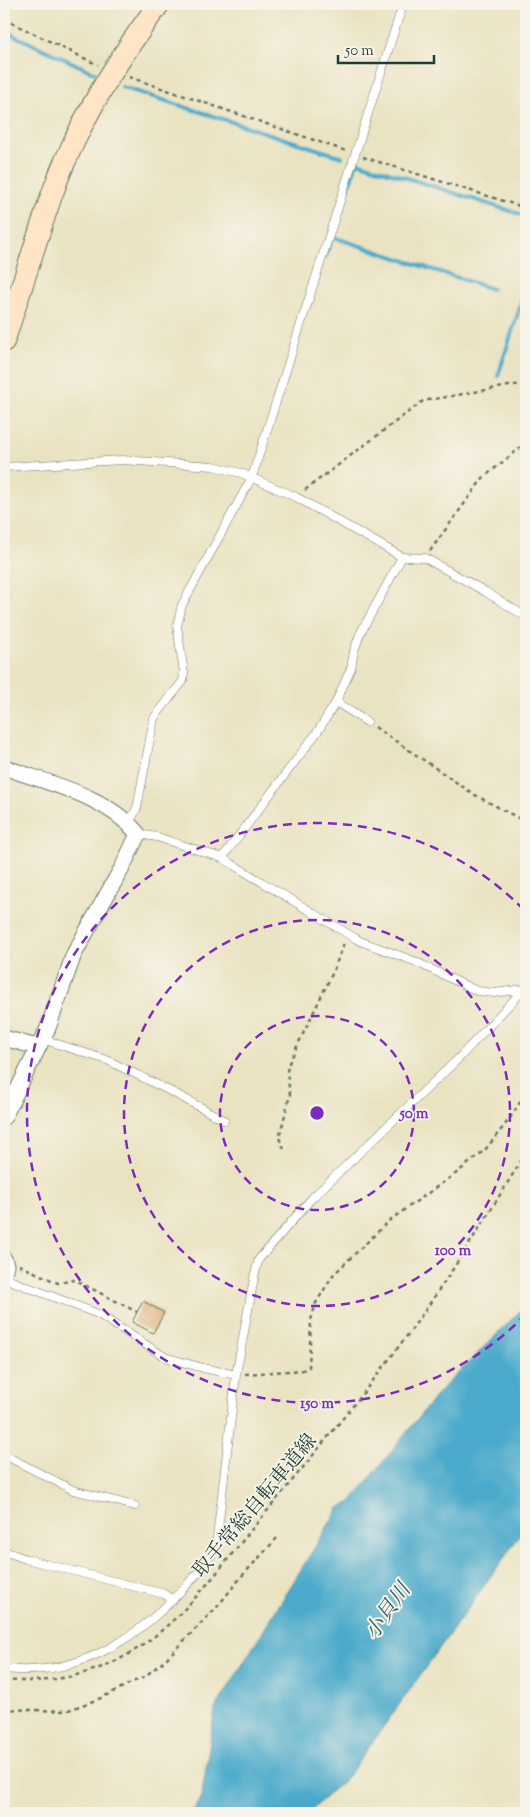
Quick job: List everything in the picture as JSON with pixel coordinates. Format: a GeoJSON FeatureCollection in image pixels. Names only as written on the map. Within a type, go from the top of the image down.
{"type":"FeatureCollection","features":[{"type":"Feature","properties":{"kind":"street"},"geometry":{"type":"LineString","coordinates":[[4,341],[46,211],[66,158],[81,126],[112,71],[131,40],[159,4]]}},
{"type":"Feature","properties":{"kind":"street"},"geometry":{"type":"LineString","coordinates":[[4,767],[78,794],[110,809],[133,829],[123,866],[74,954],[55,1009],[4,1117]]}},
{"type":"Feature","properties":{"kind":"street"},"geometry":{"type":"LineString","coordinates":[[4,1038],[40,1043]]}},
{"type":"Feature","properties":{"kind":"lane"},"geometry":{"type":"LineString","coordinates":[[403,4],[252,477],[182,605],[176,626],[184,673],[183,681],[154,718],[133,829],[222,858],[360,941],[414,960],[477,991],[494,992],[525,988]]}},
{"type":"Feature","properties":{"kind":"lane"},"geometry":{"type":"LineString","coordinates":[[4,468],[122,460],[213,466],[252,477],[296,497],[402,557],[424,558],[486,592],[526,617]]}},
{"type":"Feature","properties":{"kind":"lane"},"geometry":{"type":"LineString","coordinates":[[222,858],[318,731],[336,702],[351,668],[360,634],[402,557]]}},
{"type":"Feature","properties":{"kind":"lane"},"geometry":{"type":"LineString","coordinates":[[336,702],[368,722]]}},
{"type":"Feature","properties":{"kind":"lane"},"geometry":{"type":"LineString","coordinates":[[4,1669],[35,1670],[62,1667],[82,1662],[120,1642],[144,1626],[164,1609],[211,1557],[216,1546],[236,1375],[259,1259],[312,1198],[458,1060],[525,988]]}},
{"type":"Feature","properties":{"kind":"lane"},"geometry":{"type":"LineString","coordinates":[[40,1043],[107,1060],[224,1120]]}},
{"type":"Feature","properties":{"kind":"lane"},"geometry":{"type":"LineString","coordinates":[[4,1278],[98,1314],[165,1357],[236,1375]]}},
{"type":"Feature","properties":{"kind":"lane"},"geometry":{"type":"LineString","coordinates":[[4,1455],[73,1490],[136,1506]]}},
{"type":"Feature","properties":{"kind":"lane"},"geometry":{"type":"LineString","coordinates":[[4,1551],[26,1559],[164,1594],[173,1600]]}},
{"type":"Feature","properties":{"kind":"path"},"geometry":{"type":"LineString","coordinates":[[4,19],[112,71],[355,154],[526,208]]}},
{"type":"Feature","properties":{"kind":"path"},"geometry":{"type":"LineString","coordinates":[[296,497],[423,401],[526,382]]}},
{"type":"Feature","properties":{"kind":"path"},"geometry":{"type":"LineString","coordinates":[[424,558],[483,478],[526,443]]}},
{"type":"Feature","properties":{"kind":"path"},"geometry":{"type":"LineString","coordinates":[[368,722],[475,795],[526,822]]}},
{"type":"Feature","properties":{"kind":"path"},"geometry":{"type":"LineString","coordinates":[[284,1149],[279,1138],[290,1095],[287,1071],[289,1063],[333,972],[348,934]]}},
{"type":"Feature","properties":{"kind":"path"},"geometry":{"type":"LineString","coordinates":[[236,1375],[303,1370],[309,1367],[311,1320],[316,1303],[333,1275],[343,1264],[359,1252],[390,1220],[458,1172],[485,1150],[508,1121],[526,1093]]}},
{"type":"Feature","properties":{"kind":"path","name":"取手常総自転車道線"},"geometry":{"type":"LineString","coordinates":[[4,1680],[32,1682],[55,1680],[76,1676],[98,1668],[120,1659],[146,1643],[187,1606],[333,1433],[415,1325],[474,1237],[526,1153]]}},
{"type":"Feature","properties":{"kind":"path"},"geometry":{"type":"LineString","coordinates":[[7,1266],[58,1282],[75,1280],[138,1312]]}},
{"type":"Feature","properties":{"kind":"path"},"geometry":{"type":"LineString","coordinates":[[4,1709],[66,1711],[101,1698],[145,1676],[163,1662],[217,1607],[277,1538]]}},
{"type":"Feature","properties":{"kind":"path"},"geometry":{"type":"LineString","coordinates":[[522,1813],[526,1808]]}},
{"type":"Feature","properties":{"kind":"water","name":"小貝川"},"geometry":{"type":"Polygon","coordinates":[[[526,1305],[526,1527],[349,1775],[309,1813],[193,1813],[202,1794],[215,1709],[339,1508],[350,1503],[439,1392],[526,1305]]]}},
{"type":"Feature","properties":{"kind":"building"},"geometry":{"type":"Polygon","coordinates":[[[143,1301],[164,1313],[153,1333],[132,1322],[143,1301]]]}},
{"type":"Feature","properties":{"kind":"waterway"},"geometry":{"type":"LineString","coordinates":[[4,31],[95,73]]}},
{"type":"Feature","properties":{"kind":"waterway"},"geometry":{"type":"LineString","coordinates":[[122,87],[342,157]]}},
{"type":"Feature","properties":{"kind":"waterway"},"geometry":{"type":"LineString","coordinates":[[326,257],[357,162],[526,216]]}},
{"type":"Feature","properties":{"kind":"waterway"},"geometry":{"type":"LineString","coordinates":[[333,237],[492,289]]}},
{"type":"Feature","properties":{"kind":"waterway"},"geometry":{"type":"LineString","coordinates":[[498,376],[526,288]]}}]}
